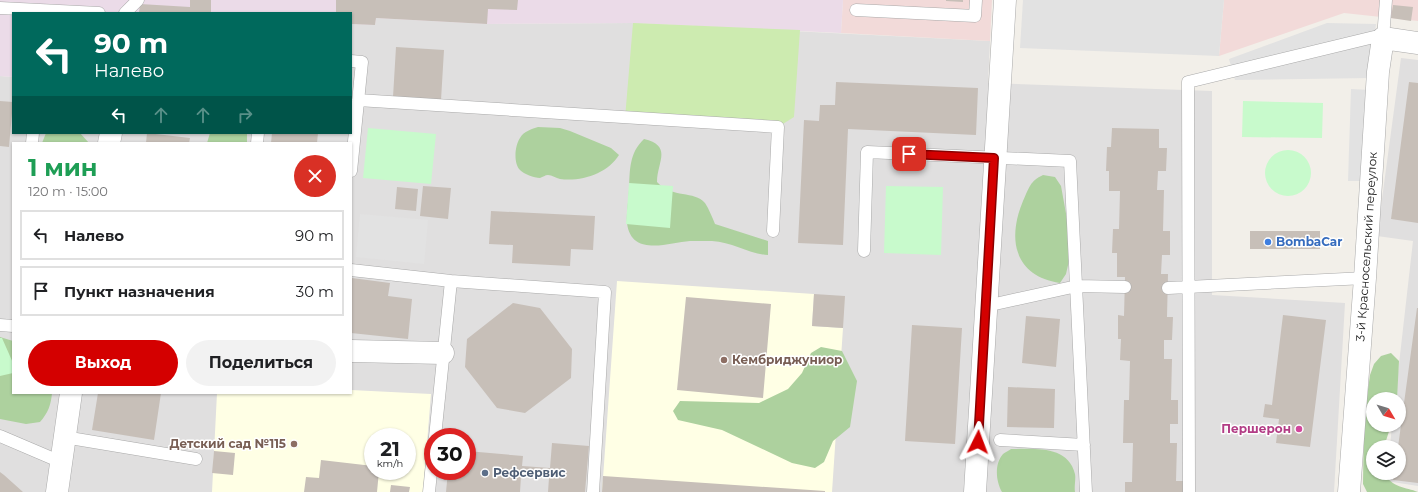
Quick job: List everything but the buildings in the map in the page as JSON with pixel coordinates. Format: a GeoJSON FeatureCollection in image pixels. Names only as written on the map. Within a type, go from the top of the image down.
{"type":"FeatureCollection","features":[{"type":"Feature","properties":{"kind":"street"},"geometry":{"type":"LineString","coordinates":[[975,492],[994,158],[1005,0]]}},
{"type":"Feature","properties":{"kind":"street"},"geometry":{"type":"LineString","coordinates":[[1383,38],[1418,43]]}},
{"type":"Feature","properties":{"kind":"street","name":"3-й Красносельский переулок"},"geometry":{"type":"LineString","coordinates":[[1349,492],[1378,80],[1383,38]]}},
{"type":"Feature","properties":{"kind":"street"},"geometry":{"type":"LineString","coordinates":[[352,351],[443,353]]}},
{"type":"Feature","properties":{"kind":"street"},"geometry":{"type":"LineString","coordinates":[[57,492],[70,394]]}},
{"type":"Feature","properties":{"kind":"lane"},"geometry":{"type":"LineString","coordinates":[[126,12],[138,0]]}},
{"type":"Feature","properties":{"kind":"lane"},"geometry":{"type":"LineString","coordinates":[[856,10],[975,16],[976,0]]}},
{"type":"Feature","properties":{"kind":"lane"},"geometry":{"type":"LineString","coordinates":[[1189,492],[1188,82],[1374,36],[1383,38],[1386,0]]}},
{"type":"Feature","properties":{"kind":"lane"},"geometry":{"type":"LineString","coordinates":[[0,8],[79,12]]}},
{"type":"Feature","properties":{"kind":"lane"},"geometry":{"type":"LineString","coordinates":[[352,61],[362,62],[352,161]]}},
{"type":"Feature","properties":{"kind":"lane"},"geometry":{"type":"LineString","coordinates":[[358,100],[778,128],[773,231]]}},
{"type":"Feature","properties":{"kind":"lane"},"geometry":{"type":"LineString","coordinates":[[864,251],[867,152],[1070,161],[1086,492]]}},
{"type":"Feature","properties":{"kind":"lane"},"geometry":{"type":"LineString","coordinates":[[352,270],[451,281],[605,292],[593,492]]}},
{"type":"Feature","properties":{"kind":"lane"},"geometry":{"type":"LineString","coordinates":[[1168,288],[1365,278]]}},
{"type":"Feature","properties":{"kind":"lane"},"geometry":{"type":"LineString","coordinates":[[435,428],[451,281]]}},
{"type":"Feature","properties":{"kind":"lane"},"geometry":{"type":"LineString","coordinates":[[986,306],[1077,286],[1125,287]]}},
{"type":"Feature","properties":{"kind":"lane"},"geometry":{"type":"LineString","coordinates":[[0,325],[12,326]]}},
{"type":"Feature","properties":{"kind":"lane"},"geometry":{"type":"LineString","coordinates":[[0,436],[61,462]]}},
{"type":"Feature","properties":{"kind":"lane"},"geometry":{"type":"LineString","coordinates":[[64,437],[196,459]]}},
{"type":"Feature","properties":{"kind":"lane"},"geometry":{"type":"LineString","coordinates":[[1000,440],[1084,445]]}},
{"type":"Feature","properties":{"kind":"lane"},"geometry":{"type":"LineString","coordinates":[[429,492],[430,480]]}},
{"type":"Feature","properties":{"kind":"shaded area"},"geometry":{"type":"Polygon","coordinates":[[[0,0],[843,0],[841,33],[633,23],[487,24],[376,18],[375,25],[352,24],[352,12],[12,12],[12,77],[0,76],[0,0]]]}},
{"type":"Feature","properties":{"kind":"shaded area"},"geometry":{"type":"Polygon","coordinates":[[[843,0],[992,0],[990,41],[841,33],[843,0]]]}},
{"type":"Feature","properties":{"kind":"shaded area"},"geometry":{"type":"Polygon","coordinates":[[[1023,0],[1224,0],[1219,56],[1020,48],[1023,0]]]}},
{"type":"Feature","properties":{"kind":"shaded area"},"geometry":{"type":"Polygon","coordinates":[[[1224,0],[1418,0],[1418,21],[1344,13],[1219,56],[1224,0]]]}},
{"type":"Feature","properties":{"kind":"shaded area"},"geometry":{"type":"Polygon","coordinates":[[[376,18],[487,24],[633,23],[990,41],[988,83],[1212,91],[1212,295],[1345,303],[1334,492],[0,492],[0,76],[12,77],[12,134],[352,134],[352,24],[375,25],[376,18]]]}},
{"type":"Feature","properties":{"kind":"shaded area"},"geometry":{"type":"Polygon","coordinates":[[[1327,23],[1376,24],[1370,78],[1235,80],[1229,59],[1327,23]]]}},
{"type":"Feature","properties":{"kind":"shaded area"},"geometry":{"type":"Polygon","coordinates":[[[1401,58],[1418,60],[1418,486],[1386,481],[1406,480],[1406,440],[1391,440],[1391,432],[1406,432],[1406,392],[1396,392],[1413,241],[1377,236],[1401,58]]]}},
{"type":"Feature","properties":{"kind":"shaded area"},"geometry":{"type":"Polygon","coordinates":[[[1351,89],[1370,90],[1367,181],[1348,181],[1351,89]]]}},
{"type":"Feature","properties":{"kind":"shaded area"},"geometry":{"type":"Polygon","coordinates":[[[360,214],[428,220],[424,264],[356,257],[360,214]]]}},
{"type":"Feature","properties":{"kind":"shaded area"},"geometry":{"type":"Polygon","coordinates":[[[617,281],[814,294],[812,326],[843,328],[832,492],[602,492],[617,281]]]}},
{"type":"Feature","properties":{"kind":"shaded area","name":"Детский сад №115"},"geometry":{"type":"Polygon","coordinates":[[[352,390],[431,394],[428,428],[424,428],[423,492],[212,492],[217,394],[352,394],[352,390]]]}},
{"type":"Feature","properties":{"kind":"green space"},"geometry":{"type":"Polygon","coordinates":[[[633,23],[800,30],[794,117],[778,127],[625,118],[633,23]]]}},
{"type":"Feature","properties":{"kind":"green space"},"geometry":{"type":"Polygon","coordinates":[[[1243,101],[1323,103],[1322,138],[1242,137],[1243,101]]]}},
{"type":"Feature","properties":{"kind":"green space"},"geometry":{"type":"Polygon","coordinates":[[[538,127],[560,128],[570,131],[611,148],[619,155],[608,167],[594,175],[568,180],[560,179],[551,175],[540,178],[532,177],[520,170],[518,167],[516,163],[516,149],[518,141],[524,134],[538,127]]]}},
{"type":"Feature","properties":{"kind":"green space"},"geometry":{"type":"Polygon","coordinates":[[[368,128],[436,134],[431,184],[363,178],[368,128]]]}},
{"type":"Feature","properties":{"kind":"green space"},"geometry":{"type":"Polygon","coordinates":[[[46,134],[81,134],[88,142],[42,142],[46,134]]]}},
{"type":"Feature","properties":{"kind":"green space"},"geometry":{"type":"Polygon","coordinates":[[[210,134],[247,134],[247,142],[207,142],[210,134]]]}},
{"type":"Feature","properties":{"kind":"green space"},"geometry":{"type":"Polygon","coordinates":[[[644,139],[653,142],[661,150],[657,182],[670,191],[700,199],[705,203],[715,224],[768,241],[768,255],[754,253],[727,243],[712,241],[690,241],[652,246],[635,240],[630,234],[627,223],[631,162],[635,150],[644,139]]]}},
{"type":"Feature","properties":{"kind":"green space"},"geometry":{"type":"Polygon","coordinates":[[[1283,150],[1293,150],[1301,154],[1307,160],[1311,168],[1311,178],[1307,186],[1301,192],[1293,196],[1283,196],[1275,192],[1269,186],[1265,178],[1265,168],[1269,160],[1275,154],[1283,150]]]}},
{"type":"Feature","properties":{"kind":"green space"},"geometry":{"type":"Polygon","coordinates":[[[1043,175],[1055,177],[1061,186],[1069,230],[1071,252],[1066,274],[1060,283],[1045,279],[1033,273],[1024,264],[1018,254],[1016,242],[1018,215],[1023,201],[1033,182],[1043,175]]]}},
{"type":"Feature","properties":{"kind":"green space"},"geometry":{"type":"Polygon","coordinates":[[[629,183],[673,186],[670,228],[626,224],[629,183]]]}},
{"type":"Feature","properties":{"kind":"green space"},"geometry":{"type":"Polygon","coordinates":[[[886,186],[943,187],[941,255],[884,253],[886,186]]]}},
{"type":"Feature","properties":{"kind":"green space"},"geometry":{"type":"Polygon","coordinates":[[[0,337],[12,341],[12,394],[52,394],[49,409],[40,422],[26,424],[0,419],[0,337]]]}},
{"type":"Feature","properties":{"kind":"green space"},"geometry":{"type":"Polygon","coordinates":[[[0,338],[2,338],[12,361],[12,373],[0,376],[0,338]]]}},
{"type":"Feature","properties":{"kind":"green space"},"geometry":{"type":"Polygon","coordinates":[[[821,347],[842,351],[857,381],[850,427],[833,441],[824,462],[815,468],[792,463],[722,430],[678,420],[673,411],[680,401],[759,403],[788,389],[802,373],[811,353],[821,347]]]}},
{"type":"Feature","properties":{"kind":"green space"},"geometry":{"type":"Polygon","coordinates":[[[1391,353],[1399,361],[1397,392],[1368,392],[1370,375],[1374,364],[1381,356],[1391,353]]]}},
{"type":"Feature","properties":{"kind":"green space"},"geometry":{"type":"Polygon","coordinates":[[[1366,404],[1366,432],[1389,432],[1386,440],[1366,440],[1366,480],[1390,480],[1399,486],[1418,492],[1367,492],[1363,484],[1364,418],[1366,404]]]}},
{"type":"Feature","properties":{"kind":"green space"},"geometry":{"type":"Polygon","coordinates":[[[1011,449],[1040,449],[1058,453],[1071,465],[1075,474],[1075,492],[1002,492],[997,478],[998,463],[1003,454],[1011,449]]]}},
{"type":"Feature","properties":{"kind":"place","name":"BombaCar"},"geometry":{"type":"Point","coordinates":[1268,242]}},
{"type":"Feature","properties":{"kind":"place","name":"Кембриджуниор"},"geometry":{"type":"Point","coordinates":[724,360]}},
{"type":"Feature","properties":{"kind":"place","name":"Першерон"},"geometry":{"type":"Point","coordinates":[1299,429]}},
{"type":"Feature","properties":{"kind":"place","name":"Детский сад №115"},"geometry":{"type":"Point","coordinates":[294,444]}},
{"type":"Feature","properties":{"kind":"place","name":"Рефсервис"},"geometry":{"type":"Point","coordinates":[485,473]}},
{"type":"Feature","properties":{"kind":"route"},"geometry":{"type":"LineString","coordinates":[[909,154],[994,158],[978,442]]}}]}
